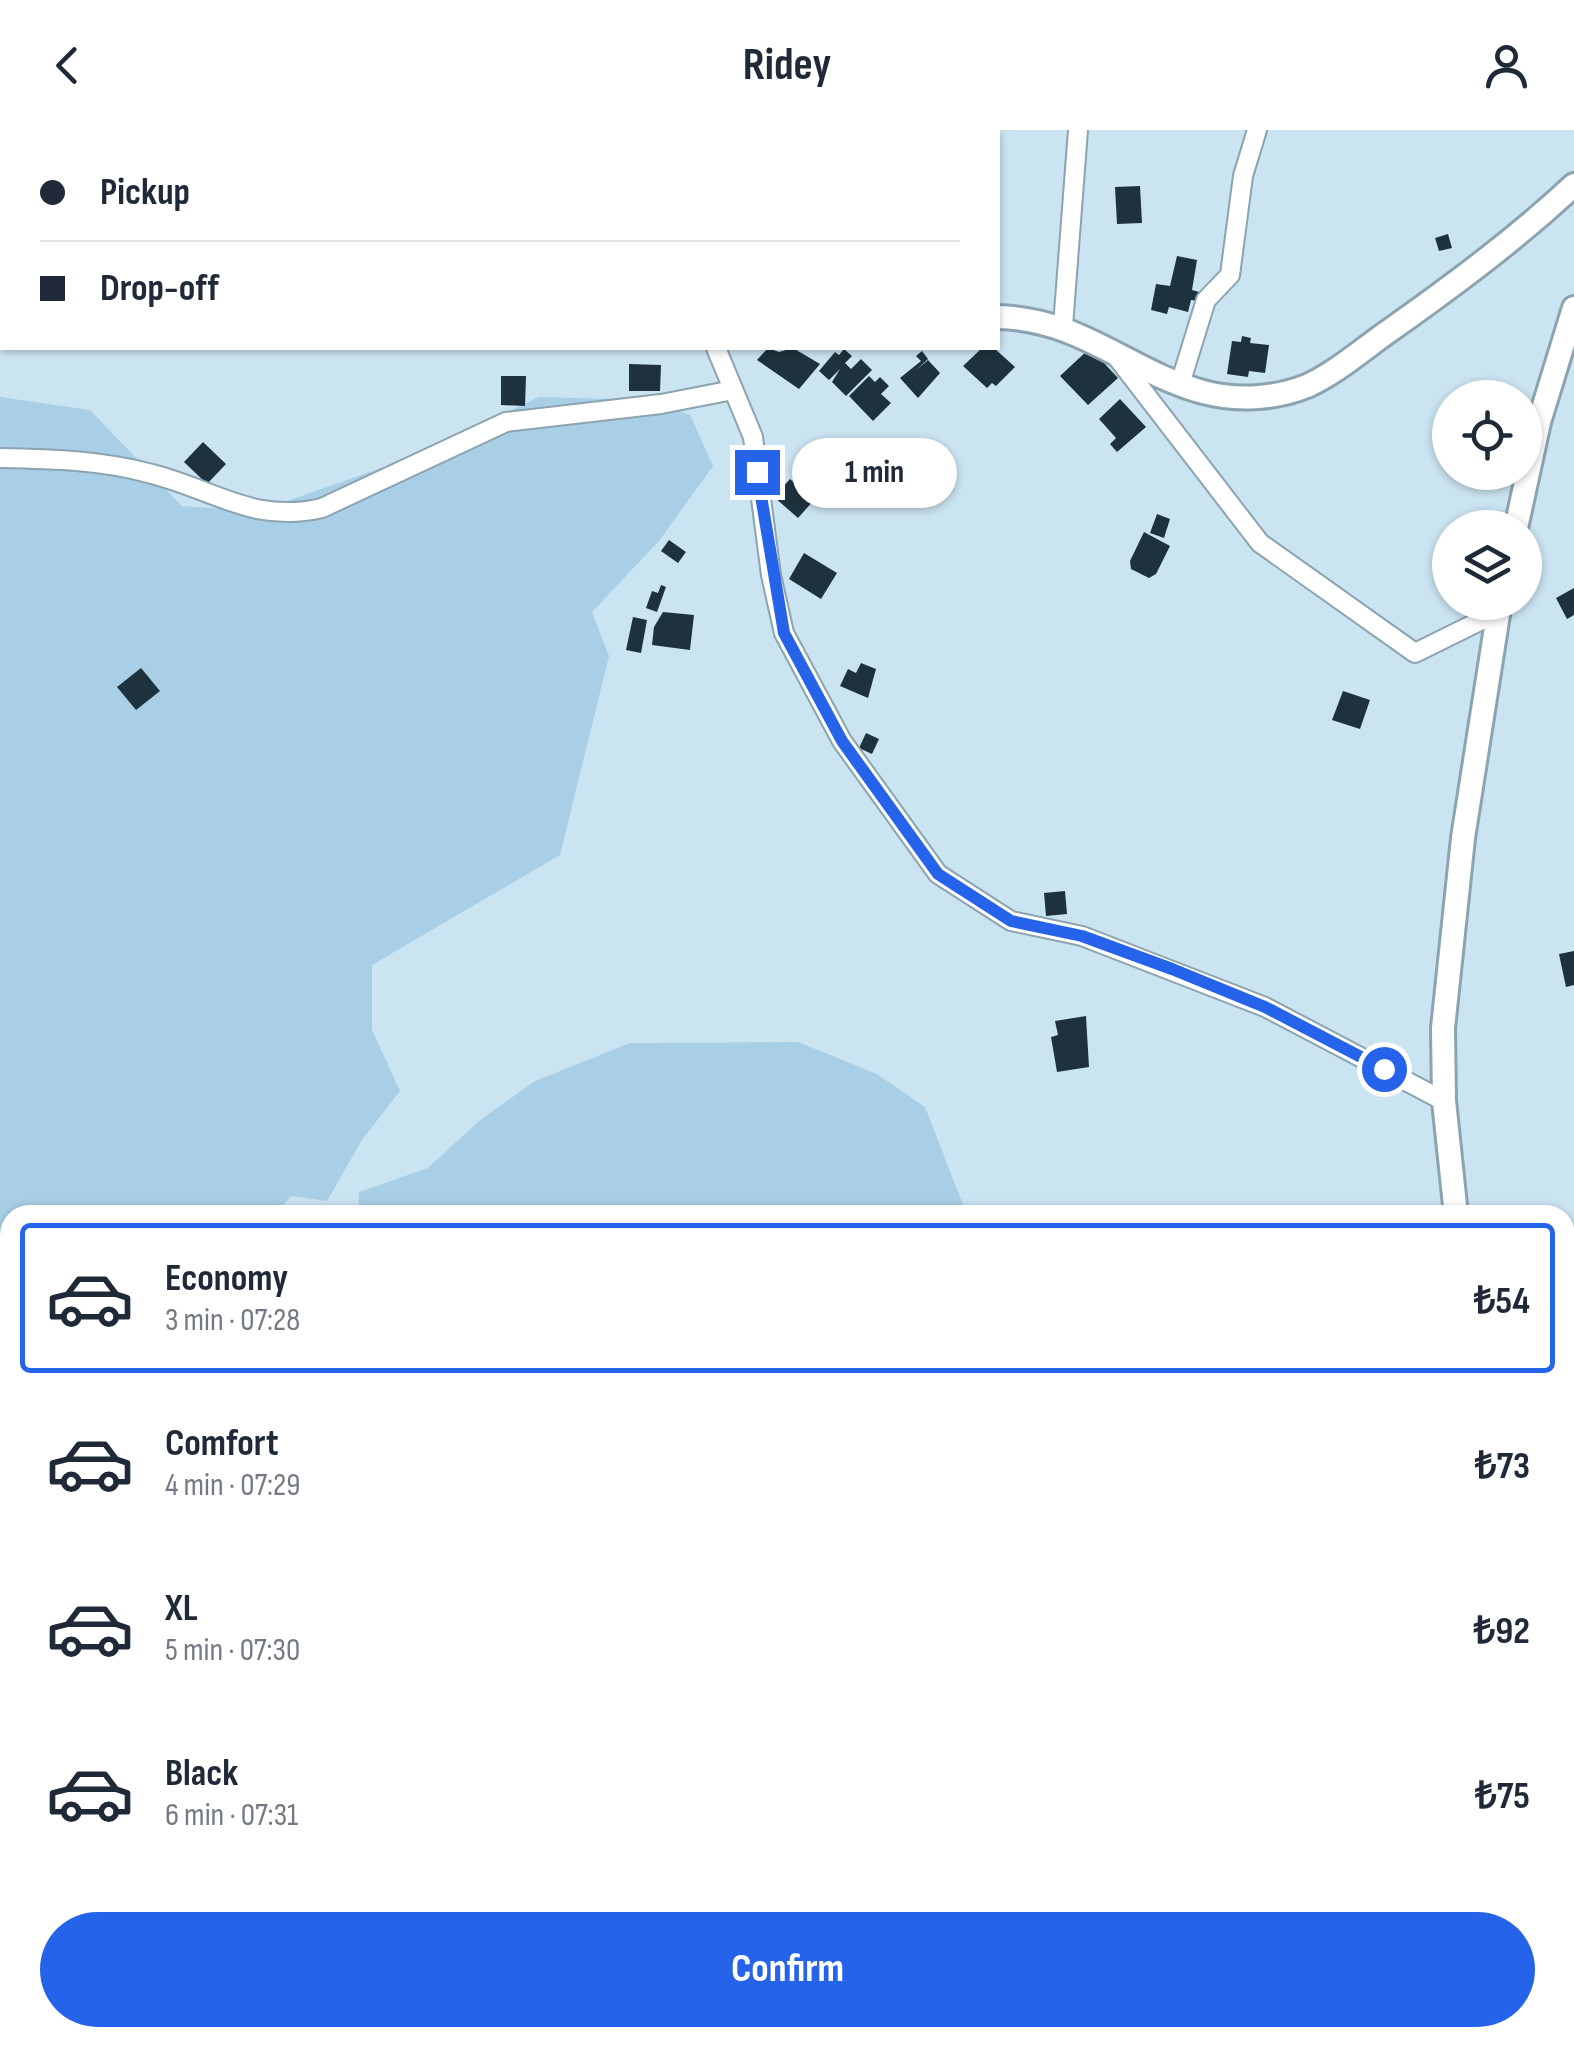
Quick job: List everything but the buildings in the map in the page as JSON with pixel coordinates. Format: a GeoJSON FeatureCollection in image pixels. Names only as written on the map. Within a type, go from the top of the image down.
{"type":"FeatureCollection","features":[{"type":"Feature","properties":{"kind":"street"},"geometry":{"type":"LineString","coordinates":[[1063,326],[1078,130]]}},
{"type":"Feature","properties":{"kind":"street"},"geometry":{"type":"LineString","coordinates":[[1180,384],[1206,300],[1230,275],[1242,176],[1256,130]]}},
{"type":"Feature","properties":{"kind":"street"},"geometry":{"type":"LineString","coordinates":[[1000,317],[1063,326],[1180,384],[1238,398],[1282,394],[1310,384],[1472,273],[1574,185]]}},
{"type":"Feature","properties":{"kind":"street"},"geometry":{"type":"LineString","coordinates":[[1520,510],[1540,422],[1574,308]]}},
{"type":"Feature","properties":{"kind":"street"},"geometry":{"type":"LineString","coordinates":[[1110,348],[1260,544],[1415,653],[1476,620]]}},
{"type":"Feature","properties":{"kind":"street"},"geometry":{"type":"LineString","coordinates":[[717,350],[752,437],[771,575],[784,633],[842,741],[938,874],[1011,921],[1082,936],[1265,1007],[1444,1100]]}},
{"type":"Feature","properties":{"kind":"street"},"geometry":{"type":"LineString","coordinates":[[0,458],[71,459],[154,474],[237,507],[294,514],[322,508],[506,422],[661,404],[733,390]]}},
{"type":"Feature","properties":{"kind":"street"},"geometry":{"type":"LineString","coordinates":[[1455,1205],[1444,1100],[1442,1028],[1463,838],[1498,620]]}},
{"type":"Feature","properties":{"kind":"shaded area"},"geometry":{"type":"Polygon","coordinates":[[[0,397],[90,410],[182,506],[259,511],[409,458],[539,397],[649,400],[690,415],[713,466],[659,541],[592,612],[609,656],[560,855],[372,965],[372,1030],[400,1091],[362,1140],[327,1201],[291,1196],[283,1205],[0,1205],[0,397]]]}},
{"type":"Feature","properties":{"kind":"shaded area"},"geometry":{"type":"Polygon","coordinates":[[[798,1042],[877,1074],[925,1107],[963,1205],[359,1205],[359,1192],[428,1168],[479,1121],[535,1081],[630,1043],[798,1042]]]}},
{"type":"Feature","properties":{"kind":"route"},"geometry":{"type":"LineString","coordinates":[[757,472],[771,575],[784,633],[842,741],[938,874],[1011,921],[1082,936],[1172,969],[1265,1007],[1384,1069]]}}]}
